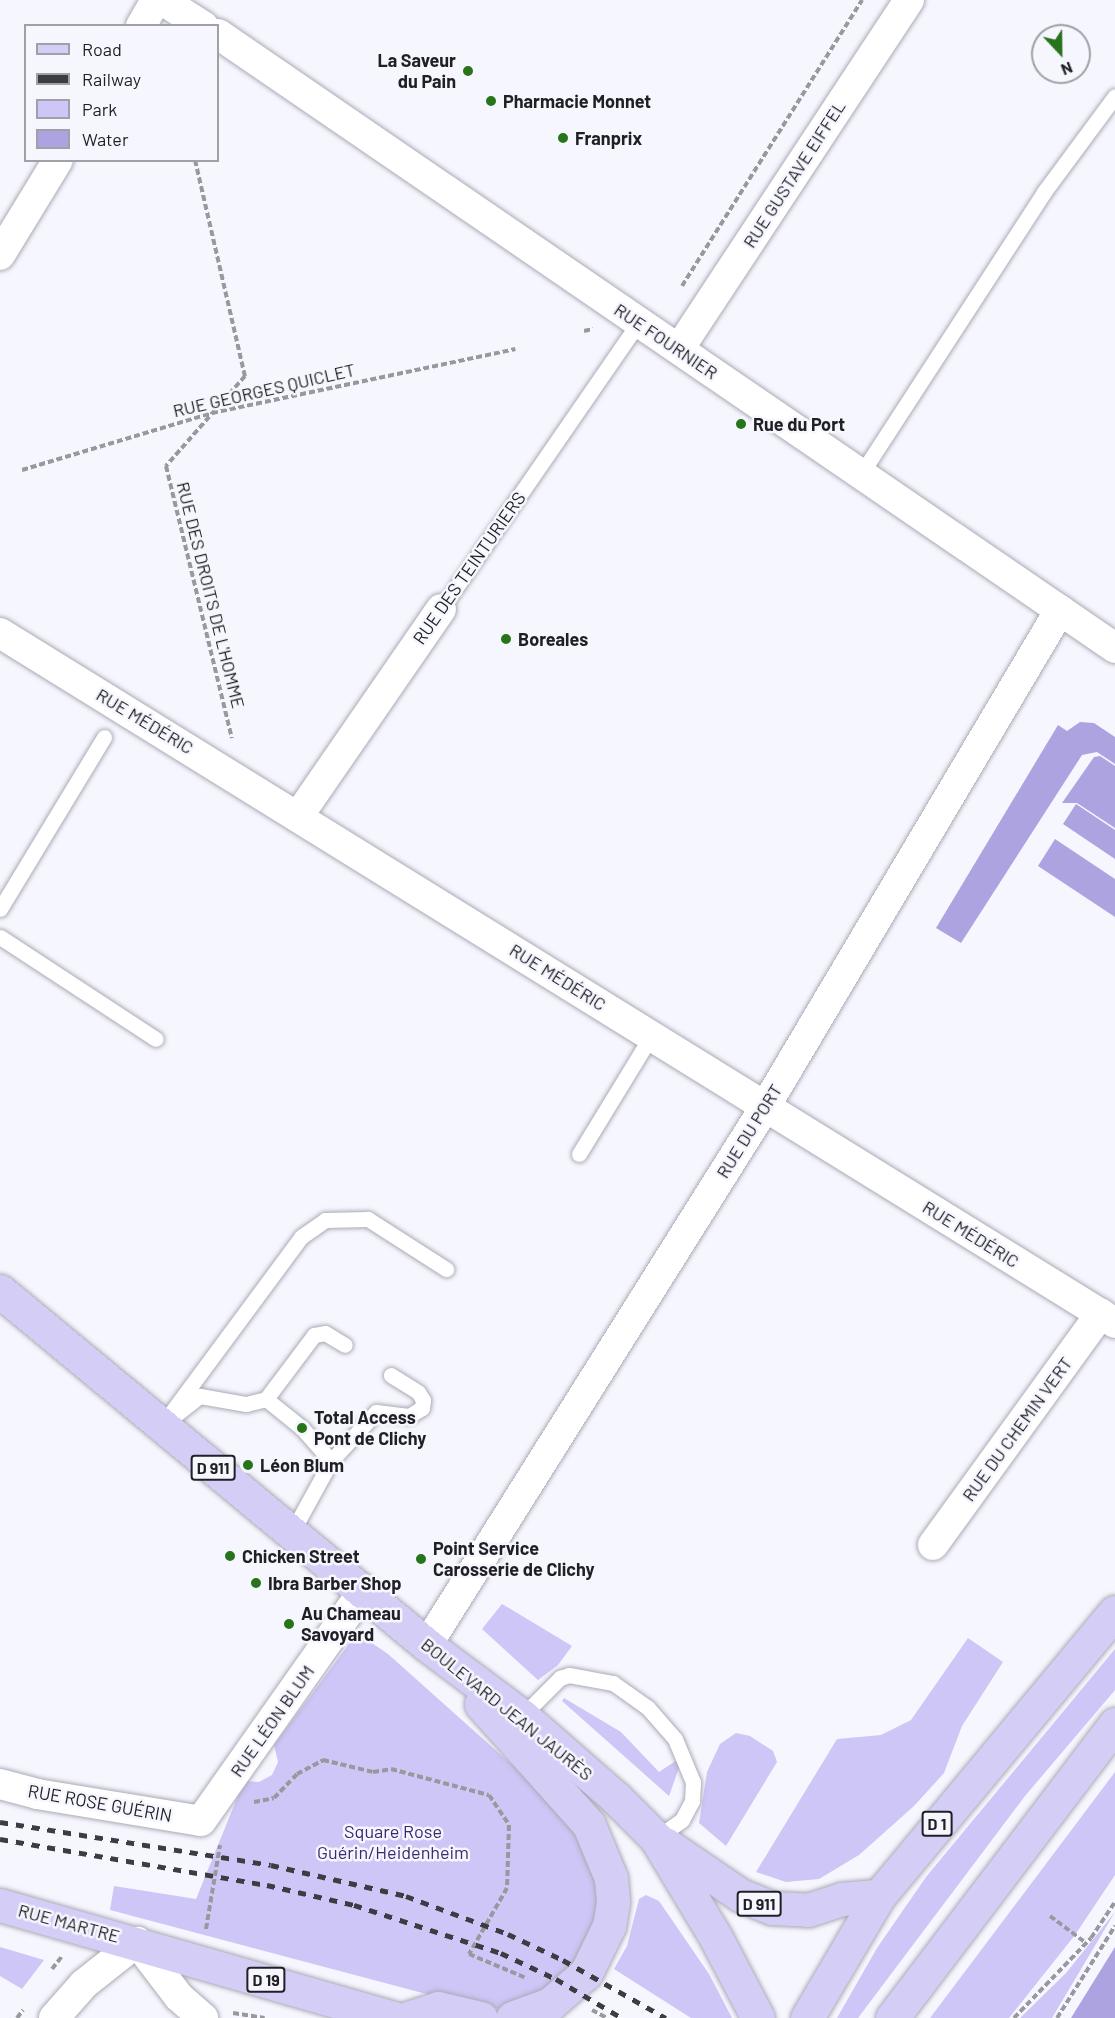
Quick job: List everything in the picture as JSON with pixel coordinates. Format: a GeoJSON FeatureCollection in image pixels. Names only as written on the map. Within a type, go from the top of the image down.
{"type":"FeatureCollection","features":[{"type":"Feature","properties":{"kind":"main road","name":"BOULEVARD JEAN JAURÈS"},"geometry":{"type":"LineString","coordinates":[[0,1291],[427,1645],[522,1716],[656,1838],[716,1938],[758,2018]]}},
{"type":"Feature","properties":{"kind":"main road","name":"D 1"},"geometry":{"type":"LineString","coordinates":[[807,2018],[879,1896],[1115,1612]]}},
{"type":"Feature","properties":{"kind":"main road"},"geometry":{"type":"LineString","coordinates":[[427,1645],[589,1825],[603,1851],[611,1878],[613,1902],[609,1926],[585,1973],[564,1994],[532,2014],[512,2018]]}},
{"type":"Feature","properties":{"kind":"main road"},"geometry":{"type":"LineString","coordinates":[[892,2018],[1115,1724]]}},
{"type":"Feature","properties":{"kind":"main road","name":"D 911"},"geometry":{"type":"LineString","coordinates":[[656,1838],[740,1895],[773,1908],[808,1910],[842,1899],[879,1896]]}},
{"type":"Feature","properties":{"kind":"main road","name":"RUE MARTRE"},"geometry":{"type":"LineString","coordinates":[[0,1905],[137,1942],[394,2018]]}},
{"type":"Feature","properties":{"kind":"main road"},"geometry":{"type":"LineString","coordinates":[[408,2018],[438,2008],[481,2018]]}},
{"type":"Feature","properties":{"kind":"street"},"geometry":{"type":"LineString","coordinates":[[142,24],[156,0]]}},
{"type":"Feature","properties":{"kind":"street"},"geometry":{"type":"LineString","coordinates":[[162,0],[200,24]]}},
{"type":"Feature","properties":{"kind":"street","name":"RUE GUSTAVE EIFFEL"},"geometry":{"type":"LineString","coordinates":[[679,349],[909,0]]}},
{"type":"Feature","properties":{"kind":"street","name":"RUE FOURNIER"},"geometry":{"type":"LineString","coordinates":[[219,35],[1115,648]]}},
{"type":"Feature","properties":{"kind":"street"},"geometry":{"type":"LineString","coordinates":[[0,255],[57,162]]}},
{"type":"Feature","properties":{"kind":"street","name":"RUE DES TEINTURIERS"},"geometry":{"type":"LineString","coordinates":[[299,815],[441,609]]}},
{"type":"Feature","properties":{"kind":"street","name":"RUE DU PORT"},"geometry":{"type":"LineString","coordinates":[[427,1645],[765,1107],[1060,610]]}},
{"type":"Feature","properties":{"kind":"street","name":"RUE MÉDÉRIC"},"geometry":{"type":"LineString","coordinates":[[0,633],[299,815],[765,1107],[1108,1318]]}},
{"type":"Feature","properties":{"kind":"street","name":"RUE DU CHEMIN VERT"},"geometry":{"type":"LineString","coordinates":[[933,1545],[1108,1318]]}},
{"type":"Feature","properties":{"kind":"street","name":"RUE LÉON BLUM"},"geometry":{"type":"LineString","coordinates":[[211,1831],[363,1592]]}},
{"type":"Feature","properties":{"kind":"street","name":"RUE ROSE GUÉRIN"},"geometry":{"type":"LineString","coordinates":[[0,1784],[211,1831]]}},
{"type":"Feature","properties":{"kind":"street"},"geometry":{"type":"LineString","coordinates":[[54,2018],[84,1984],[137,1942]]}},
{"type":"Feature","properties":{"kind":"street","name":"RUE MARTRE"},"geometry":{"type":"LineString","coordinates":[[137,1942],[179,1997],[203,2018]]}},
{"type":"Feature","properties":{"kind":"lane"},"geometry":{"type":"LineString","coordinates":[[861,474],[1044,192],[1115,96]]}},
{"type":"Feature","properties":{"kind":"lane","name":"RUE DES TEINTURIERS"},"geometry":{"type":"LineString","coordinates":[[441,609],[639,322]]}},
{"type":"Feature","properties":{"kind":"lane"},"geometry":{"type":"LineString","coordinates":[[0,909],[104,737]]}},
{"type":"Feature","properties":{"kind":"lane"},"geometry":{"type":"LineString","coordinates":[[0,938],[156,1039]]}},
{"type":"Feature","properties":{"kind":"lane"},"geometry":{"type":"LineString","coordinates":[[579,1154],[651,1036]]}},
{"type":"Feature","properties":{"kind":"lane"},"geometry":{"type":"LineString","coordinates":[[162,1425],[301,1237],[325,1220],[368,1219],[446,1269]]}},
{"type":"Feature","properties":{"kind":"lane"},"geometry":{"type":"LineString","coordinates":[[162,1425],[200,1396],[246,1404],[266,1399],[314,1335],[325,1333],[345,1345]]}},
{"type":"Feature","properties":{"kind":"lane"},"geometry":{"type":"LineString","coordinates":[[292,1532],[331,1461],[376,1412],[410,1416],[422,1408],[423,1400],[418,1392],[391,1375]]}},
{"type":"Feature","properties":{"kind":"lane"},"geometry":{"type":"LineString","coordinates":[[266,1399],[302,1428],[331,1461]]}},
{"type":"Feature","properties":{"kind":"lane"},"geometry":{"type":"LineString","coordinates":[[522,1716],[560,1678],[569,1675],[613,1683],[648,1708],[675,1739],[687,1760],[693,1782],[692,1801],[682,1820],[656,1838]]}},
{"type":"Feature","properties":{"kind":"path","name":"RUE DES DROITS DE L'HOMME"},"geometry":{"type":"LineString","coordinates":[[195,162],[244,375],[166,466],[242,781]]}},
{"type":"Feature","properties":{"kind":"path","name":"RUE GEORGES QUICLET"},"geometry":{"type":"LineString","coordinates":[[22,470],[212,413],[515,349]]}},
{"type":"Feature","properties":{"kind":"path"},"geometry":{"type":"LineString","coordinates":[[250,1801],[274,1798],[302,1770],[323,1760],[373,1772],[391,1769],[489,1795],[509,1825],[507,1888],[469,1954],[564,1994],[607,2018]]}},
{"type":"Feature","properties":{"kind":"path"},"geometry":{"type":"LineString","coordinates":[[195,1927],[206,1930],[211,1831]]}},
{"type":"Feature","properties":{"kind":"path"},"geometry":{"type":"LineString","coordinates":[[1014,2018],[1086,1943],[1115,1902]]}},
{"type":"Feature","properties":{"kind":"path"},"geometry":{"type":"LineString","coordinates":[[1050,1916],[1086,1943]]}},
{"type":"Feature","properties":{"kind":"path"},"geometry":{"type":"LineString","coordinates":[[1057,2018],[1115,1926]]}},
{"type":"Feature","properties":{"kind":"path"},"geometry":{"type":"LineString","coordinates":[[228,2018],[235,2011],[266,2018]]}},
{"type":"Feature","properties":{"kind":"green space"},"geometry":{"type":"Polygon","coordinates":[[[502,1604],[572,1646],[558,1665],[538,1680],[482,1629],[502,1604]]]}},
{"type":"Feature","properties":{"kind":"green space","name":"Square Rose Guérin/Heidenheim"},"geometry":{"type":"Polygon","coordinates":[[[357,1633],[388,1654],[574,1820],[603,1894],[577,1973],[509,2010],[464,2004],[110,1910],[114,1886],[196,1899],[244,1781],[259,1782],[272,1775],[278,1762],[274,1745],[357,1633]]]}},
{"type":"Feature","properties":{"kind":"green space"},"geometry":{"type":"Polygon","coordinates":[[[968,1638],[1003,1662],[962,1726],[944,1773],[914,1806],[859,1855],[819,1879],[786,1882],[756,1872],[837,1739],[881,1735],[911,1720],[968,1638]]]}},
{"type":"Feature","properties":{"kind":"green space"},"geometry":{"type":"Polygon","coordinates":[[[1115,1649],[1115,1690],[1025,1796],[858,2018],[837,2018],[877,1948],[926,1877],[1115,1649]]]}},
{"type":"Feature","properties":{"kind":"green space"},"geometry":{"type":"Polygon","coordinates":[[[564,1698],[621,1732],[659,1772],[677,1760],[680,1765],[669,1796],[562,1701],[564,1698]]]}},
{"type":"Feature","properties":{"kind":"green space"},"geometry":{"type":"Polygon","coordinates":[[[736,1733],[750,1736],[773,1751],[777,1762],[726,1846],[699,1823],[707,1772],[720,1744],[736,1733]]]}},
{"type":"Feature","properties":{"kind":"green space"},"geometry":{"type":"Polygon","coordinates":[[[1115,1772],[1115,1875],[1075,1935],[1009,2018],[930,2018],[1115,1772]]]}},
{"type":"Feature","properties":{"kind":"green space"},"geometry":{"type":"Polygon","coordinates":[[[646,1895],[659,1901],[709,1974],[732,2018],[691,2018],[614,1969],[627,1946],[639,1899],[646,1895]]]}},
{"type":"Feature","properties":{"kind":"green space"},"geometry":{"type":"Polygon","coordinates":[[[1115,1912],[1052,2018],[1020,2018],[1066,1973],[1115,1912]]]}},
{"type":"Feature","properties":{"kind":"green space"},"geometry":{"type":"Polygon","coordinates":[[[0,1947],[44,1960],[22,1989],[0,1976],[0,1947]]]}},
{"type":"Feature","properties":{"kind":"water"},"geometry":{"type":"Polygon","coordinates":[[[1080,722],[1094,723],[1115,737],[1115,764],[1097,752],[1082,755],[961,943],[936,928],[1058,725],[1067,731],[1080,722]]]}},
{"type":"Feature","properties":{"kind":"water"},"geometry":{"type":"Polygon","coordinates":[[[1100,756],[1115,766],[1115,828],[1077,803],[1062,803],[1094,757],[1100,756]]]}},
{"type":"Feature","properties":{"kind":"water"},"geometry":{"type":"Polygon","coordinates":[[[1076,804],[1115,830],[1115,859],[1063,824],[1076,804]]]}},
{"type":"Feature","properties":{"kind":"water"},"geometry":{"type":"Polygon","coordinates":[[[1055,839],[1115,879],[1115,917],[1038,866],[1055,839]]]}},
{"type":"Feature","properties":{"kind":"water"},"geometry":{"type":"Polygon","coordinates":[[[1115,1947],[1115,2018],[1071,2018],[1115,1947]]]}},
{"type":"Feature","properties":{"kind":"railway"},"geometry":{"type":"LineString","coordinates":[[0,1822],[271,1865],[406,1896],[508,1934],[563,1960],[666,2018]]}},
{"type":"Feature","properties":{"kind":"railway"},"geometry":{"type":"LineString","coordinates":[[0,1839],[267,1885],[354,1905],[501,1953],[556,1979],[622,2018]]}},
{"type":"Feature","properties":{"kind":"place","name":"La Saveur du Pain"},"geometry":{"type":"Point","coordinates":[468,71]}},
{"type":"Feature","properties":{"kind":"place","name":"Pharmacie Monnet"},"geometry":{"type":"Point","coordinates":[491,101]}},
{"type":"Feature","properties":{"kind":"place","name":"Franprix"},"geometry":{"type":"Point","coordinates":[563,138]}},
{"type":"Feature","properties":{"kind":"place","name":"Rue du Port"},"geometry":{"type":"Point","coordinates":[741,424]}},
{"type":"Feature","properties":{"kind":"place","name":"Boreales"},"geometry":{"type":"Point","coordinates":[506,639]}},
{"type":"Feature","properties":{"kind":"place","name":"Total Access Pont de Clichy"},"geometry":{"type":"Point","coordinates":[302,1428]}},
{"type":"Feature","properties":{"kind":"place","name":"Léon Blum"},"geometry":{"type":"Point","coordinates":[248,1465]}},
{"type":"Feature","properties":{"kind":"place","name":"Chicken Street"},"geometry":{"type":"Point","coordinates":[230,1556]}},
{"type":"Feature","properties":{"kind":"place","name":"Point Service Carosserie de Clichy"},"geometry":{"type":"Point","coordinates":[421,1559]}},
{"type":"Feature","properties":{"kind":"place","name":"Ibra Barber Shop"},"geometry":{"type":"Point","coordinates":[256,1583]}},
{"type":"Feature","properties":{"kind":"place","name":"Au Chameau Savoyard"},"geometry":{"type":"Point","coordinates":[289,1624]}}]}
